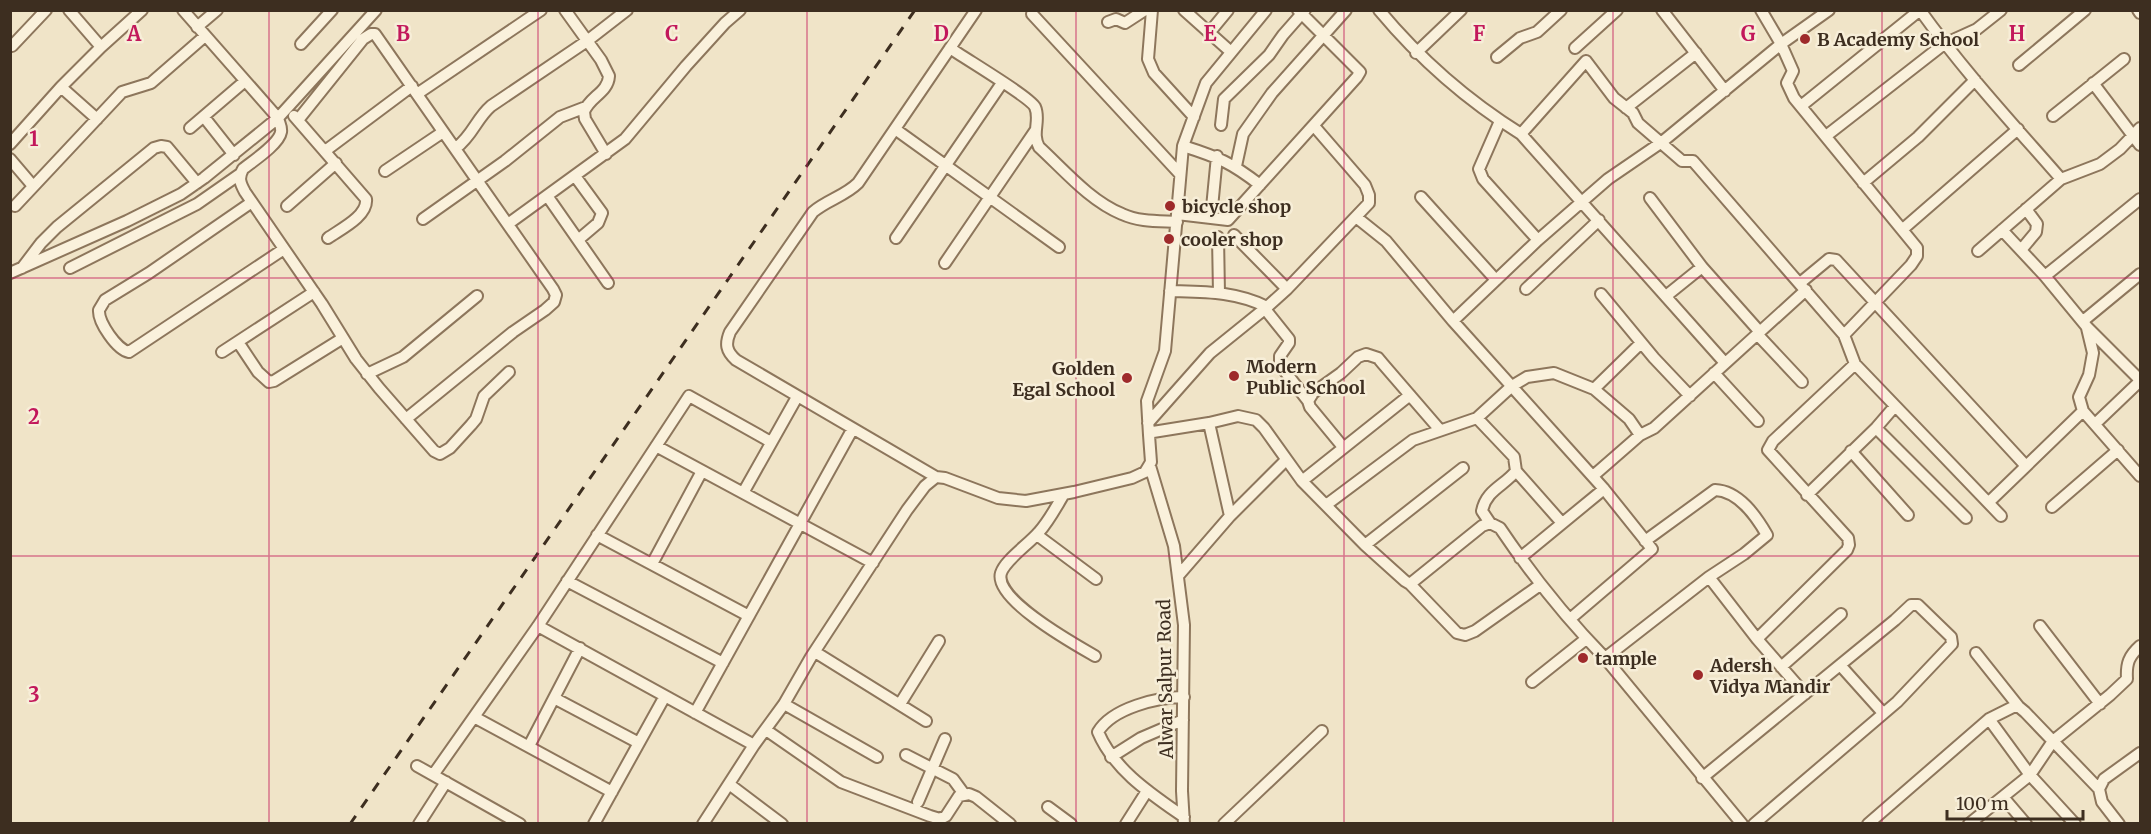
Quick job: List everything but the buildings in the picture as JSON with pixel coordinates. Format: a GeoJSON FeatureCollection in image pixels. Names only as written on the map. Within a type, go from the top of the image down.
{"type":"FeatureCollection","features":[{"type":"Feature","properties":{"kind":"street"},"geometry":{"type":"LineString","coordinates":[[12,46],[46,10]]}},
{"type":"Feature","properties":{"kind":"street"},"geometry":{"type":"LineString","coordinates":[[69,10],[101,47]]}},
{"type":"Feature","properties":{"kind":"street"},"geometry":{"type":"LineString","coordinates":[[10,144],[61,87],[142,10]]}},
{"type":"Feature","properties":{"kind":"street"},"geometry":{"type":"LineString","coordinates":[[70,268],[197,204],[240,174],[243,169],[277,142],[281,134],[278,118],[183,10]]}},
{"type":"Feature","properties":{"kind":"street"},"geometry":{"type":"LineString","coordinates":[[196,27],[217,10]]}},
{"type":"Feature","properties":{"kind":"street"},"geometry":{"type":"LineString","coordinates":[[301,44],[333,10]]}},
{"type":"Feature","properties":{"kind":"street"},"geometry":{"type":"LineString","coordinates":[[325,151],[414,90],[541,10]]}},
{"type":"Feature","properties":{"kind":"street"},"geometry":{"type":"LineString","coordinates":[[423,219],[478,181],[560,117],[586,107],[606,88],[609,76],[606,68],[565,10]]}},
{"type":"Feature","properties":{"kind":"street"},"geometry":{"type":"LineString","coordinates":[[456,148],[470,136],[485,111],[491,106],[587,41],[627,10]]}},
{"type":"Feature","properties":{"kind":"street"},"geometry":{"type":"LineString","coordinates":[[508,224],[625,139],[686,66],[740,10]]}},
{"type":"Feature","properties":{"kind":"street"},"geometry":{"type":"LineString","coordinates":[[976,10],[858,183],[850,191],[826,202],[813,212],[730,332],[726,340],[729,354],[852,430],[936,477],[945,478],[998,498],[1026,501],[1064,494],[1132,478],[1145,472],[1150,466]]}},
{"type":"Feature","properties":{"kind":"street"},"geometry":{"type":"LineString","coordinates":[[1108,22],[1116,19],[1125,23],[1145,10]]}},
{"type":"Feature","properties":{"kind":"street"},"geometry":{"type":"LineString","coordinates":[[1152,10],[1148,59],[1154,73],[1194,117]]}},
{"type":"Feature","properties":{"kind":"street"},"geometry":{"type":"LineString","coordinates":[[1209,33],[1228,10]]}},
{"type":"Feature","properties":{"kind":"street","name":"Alwar Salpur Road"},"geometry":{"type":"LineString","coordinates":[[1184,820],[1182,791],[1184,625],[1174,546],[1150,466],[1152,462],[1147,401],[1165,351],[1183,146],[1206,83],[1266,10]]}},
{"type":"Feature","properties":{"kind":"street"},"geometry":{"type":"LineString","coordinates":[[1236,166],[1243,134],[1272,93],[1325,37],[1346,10]]}},
{"type":"Feature","properties":{"kind":"street"},"geometry":{"type":"LineString","coordinates":[[1416,53],[1461,10]]}},
{"type":"Feature","properties":{"kind":"street"},"geometry":{"type":"LineString","coordinates":[[1497,57],[1520,38],[1537,32],[1562,10]]}},
{"type":"Feature","properties":{"kind":"street"},"geometry":{"type":"LineString","coordinates":[[1575,48],[1617,10]]}},
{"type":"Feature","properties":{"kind":"street"},"geometry":{"type":"LineString","coordinates":[[1662,10],[1725,91]]}},
{"type":"Feature","properties":{"kind":"street"},"geometry":{"type":"LineString","coordinates":[[1761,10],[1781,44],[1793,71],[1787,83],[1801,106],[1863,183],[1904,229],[1917,248],[1917,256],[1911,265],[1844,335]]}},
{"type":"Feature","properties":{"kind":"street"},"geometry":{"type":"LineString","coordinates":[[1454,321],[1581,201],[1608,179],[1662,142],[1781,44],[1829,10]]}},
{"type":"Feature","properties":{"kind":"street"},"geometry":{"type":"LineString","coordinates":[[1801,106],[1920,10],[1944,44],[1992,102],[2061,179]]}},
{"type":"Feature","properties":{"kind":"street"},"geometry":{"type":"LineString","coordinates":[[1826,136],[1944,44],[1977,29],[2001,10]]}},
{"type":"Feature","properties":{"kind":"street"},"geometry":{"type":"LineString","coordinates":[[2019,65],[2085,10]]}},
{"type":"Feature","properties":{"kind":"street"},"geometry":{"type":"LineString","coordinates":[[10,273],[127,222],[181,194],[197,183],[278,118],[372,12]]}},
{"type":"Feature","properties":{"kind":"street"},"geometry":{"type":"LineString","coordinates":[[1189,12],[1231,52]]}},
{"type":"Feature","properties":{"kind":"street"},"geometry":{"type":"LineString","coordinates":[[950,48],[1031,100],[1038,116],[1035,141],[1039,147],[1106,206],[1138,219],[1211,218],[1228,220],[1360,72],[1302,12],[1269,55],[1224,99],[1221,125]]}},
{"type":"Feature","properties":{"kind":"street"},"geometry":{"type":"LineString","coordinates":[[1385,13],[1416,53],[1500,121],[1521,134],[1725,363]]}},
{"type":"Feature","properties":{"kind":"street"},"geometry":{"type":"LineString","coordinates":[[1032,14],[1180,174]]}},
{"type":"Feature","properties":{"kind":"street"},"geometry":{"type":"LineString","coordinates":[[298,120],[363,39],[371,34],[379,38],[554,289],[556,296],[554,302],[513,332],[406,419]]}},
{"type":"Feature","properties":{"kind":"street"},"geometry":{"type":"LineString","coordinates":[[15,206],[122,92],[151,82],[205,36]]}},
{"type":"Feature","properties":{"kind":"street"},"geometry":{"type":"LineString","coordinates":[[1626,108],[1696,53]]}},
{"type":"Feature","properties":{"kind":"street"},"geometry":{"type":"LineString","coordinates":[[2053,116],[2124,59]]}},
{"type":"Feature","properties":{"kind":"street"},"geometry":{"type":"LineString","coordinates":[[1521,134],[1586,61],[1614,98],[1633,113],[1638,123],[1682,161],[1693,161],[1844,335],[1856,364],[2001,516]]}},
{"type":"Feature","properties":{"kind":"street"},"geometry":{"type":"LineString","coordinates":[[1863,183],[1918,137],[1975,80]]}},
{"type":"Feature","properties":{"kind":"street"},"geometry":{"type":"LineString","coordinates":[[190,128],[245,81]]}},
{"type":"Feature","properties":{"kind":"street"},"geometry":{"type":"LineString","coordinates":[[896,238],[1002,83]]}},
{"type":"Feature","properties":{"kind":"street"},"geometry":{"type":"LineString","coordinates":[[2093,83],[2137,131],[2140,145]]}},
{"type":"Feature","properties":{"kind":"street"},"geometry":{"type":"LineString","coordinates":[[61,87],[97,119]]}},
{"type":"Feature","properties":{"kind":"street"},"geometry":{"type":"LineString","coordinates":[[586,107],[585,119],[606,154]]}},
{"type":"Feature","properties":{"kind":"street"},"geometry":{"type":"LineString","coordinates":[[287,108],[363,193],[367,203],[360,215],[328,238]]}},
{"type":"Feature","properties":{"kind":"street"},"geometry":{"type":"LineString","coordinates":[[204,117],[234,155]]}},
{"type":"Feature","properties":{"kind":"street"},"geometry":{"type":"LineString","coordinates":[[1500,121],[1479,168],[1484,179],[1538,240]]}},
{"type":"Feature","properties":{"kind":"street"},"geometry":{"type":"LineString","coordinates":[[1148,423],[1210,353],[1287,290],[1369,203],[1365,185],[1314,126]]}},
{"type":"Feature","properties":{"kind":"street"},"geometry":{"type":"LineString","coordinates":[[895,129],[1059,247]]}},
{"type":"Feature","properties":{"kind":"street"},"geometry":{"type":"LineString","coordinates":[[1904,229],[2018,129]]}},
{"type":"Feature","properties":{"kind":"street"},"geometry":{"type":"LineString","coordinates":[[945,263],[1035,131]]}},
{"type":"Feature","properties":{"kind":"street"},"geometry":{"type":"LineString","coordinates":[[1978,251],[2061,179],[2100,164],[2120,149],[2137,131]]}},
{"type":"Feature","properties":{"kind":"street"},"geometry":{"type":"LineString","coordinates":[[385,171],[443,132]]}},
{"type":"Feature","properties":{"kind":"street"},"geometry":{"type":"LineString","coordinates":[[1183,146],[1217,156],[1236,166],[1260,185]]}},
{"type":"Feature","properties":{"kind":"street"},"geometry":{"type":"LineString","coordinates":[[22,268],[57,227],[154,148],[167,147],[197,183]]}},
{"type":"Feature","properties":{"kind":"street"},"geometry":{"type":"LineString","coordinates":[[1211,218],[1217,156]]}},
{"type":"Feature","properties":{"kind":"street"},"geometry":{"type":"LineString","coordinates":[[10,159],[33,186]]}},
{"type":"Feature","properties":{"kind":"street"},"geometry":{"type":"LineString","coordinates":[[287,206],[336,163]]}},
{"type":"Feature","properties":{"kind":"street"},"geometry":{"type":"LineString","coordinates":[[240,174],[240,181],[252,202],[367,374],[434,451],[444,453],[476,418],[484,396],[509,372]]}},
{"type":"Feature","properties":{"kind":"street"},"geometry":{"type":"LineString","coordinates":[[575,176],[602,213],[598,223],[578,240]]}},
{"type":"Feature","properties":{"kind":"street"},"geometry":{"type":"LineString","coordinates":[[548,197],[608,283]]}},
{"type":"Feature","properties":{"kind":"street"},"geometry":{"type":"LineString","coordinates":[[1421,197],[1496,280]]}},
{"type":"Feature","properties":{"kind":"street"},"geometry":{"type":"LineString","coordinates":[[1650,198],[1702,267],[1802,382]]}},
{"type":"Feature","properties":{"kind":"street"},"geometry":{"type":"LineString","coordinates":[[2045,276],[2140,199]]}},
{"type":"Feature","properties":{"kind":"street"},"geometry":{"type":"LineString","coordinates":[[252,202],[149,273],[105,300],[99,310],[100,321],[120,348],[129,352],[284,249]]}},
{"type":"Feature","properties":{"kind":"street"},"geometry":{"type":"LineString","coordinates":[[2021,250],[2036,232],[2037,224],[2026,209]]}},
{"type":"Feature","properties":{"kind":"street"},"geometry":{"type":"LineString","coordinates":[[1356,217],[1386,241],[1454,321],[1593,476],[1652,549],[1570,619]]}},
{"type":"Feature","properties":{"kind":"street"},"geometry":{"type":"LineString","coordinates":[[1526,289],[1599,220]]}},
{"type":"Feature","properties":{"kind":"street"},"geometry":{"type":"LineString","coordinates":[[2002,230],[2085,324],[2139,374],[2095,424]]}},
{"type":"Feature","properties":{"kind":"street"},"geometry":{"type":"LineString","coordinates":[[1234,236],[1287,290]]}},
{"type":"Feature","properties":{"kind":"street"},"geometry":{"type":"LineString","coordinates":[[1218,237],[1219,293]]}},
{"type":"Feature","properties":{"kind":"street"},"geometry":{"type":"LineString","coordinates":[[1593,476],[1690,396],[1758,332],[1829,259],[1833,258],[2026,466]]}},
{"type":"Feature","properties":{"kind":"street"},"geometry":{"type":"LineString","coordinates":[[1666,296],[1702,267]]}},
{"type":"Feature","properties":{"kind":"street"},"geometry":{"type":"LineString","coordinates":[[2085,324],[2139,280]]}},
{"type":"Feature","properties":{"kind":"street"},"geometry":{"type":"LineString","coordinates":[[1170,291],[1219,293],[1244,297],[1266,308],[1289,339],[1289,343],[1280,356],[1280,365],[1343,447]]}},
{"type":"Feature","properties":{"kind":"street"},"geometry":{"type":"LineString","coordinates":[[222,352],[314,292]]}},
{"type":"Feature","properties":{"kind":"street"},"geometry":{"type":"LineString","coordinates":[[1601,294],[1641,343],[1690,396]]}},
{"type":"Feature","properties":{"kind":"street"},"geometry":{"type":"LineString","coordinates":[[367,374],[403,357],[477,296]]}},
{"type":"Feature","properties":{"kind":"street"},"geometry":{"type":"LineString","coordinates":[[2085,324],[2093,353],[2089,375],[2079,397],[2084,411],[2140,476]]}},
{"type":"Feature","properties":{"kind":"street"},"geometry":{"type":"LineString","coordinates":[[237,342],[258,372],[269,382],[343,338]]}},
{"type":"Feature","properties":{"kind":"street"},"geometry":{"type":"LineString","coordinates":[[1594,389],[1641,343]]}},
{"type":"Feature","properties":{"kind":"street"},"geometry":{"type":"LineString","coordinates":[[1308,401],[1313,393],[1341,373],[1358,357],[1366,354],[1378,358],[1440,430]]}},
{"type":"Feature","properties":{"kind":"street"},"geometry":{"type":"LineString","coordinates":[[1757,639],[1847,550],[1849,545],[1848,538],[1768,450],[1773,441],[1856,364]]}},
{"type":"Feature","properties":{"kind":"street"},"geometry":{"type":"LineString","coordinates":[[1326,506],[1413,440],[1478,418],[1512,386],[1527,377],[1554,373],[1594,389],[1629,419],[1640,435]]}},
{"type":"Feature","properties":{"kind":"street"},"geometry":{"type":"LineString","coordinates":[[1714,373],[1758,421]]}},
{"type":"Feature","properties":{"kind":"street"},"geometry":{"type":"LineString","coordinates":[[1302,481],[1410,395]]}},
{"type":"Feature","properties":{"kind":"street"},"geometry":{"type":"LineString","coordinates":[[433,775],[538,626],[689,396],[771,442]]}},
{"type":"Feature","properties":{"kind":"street"},"geometry":{"type":"LineString","coordinates":[[743,493],[797,397]]}},
{"type":"Feature","properties":{"kind":"street"},"geometry":{"type":"LineString","coordinates":[[1807,495],[1876,428],[1895,406]]}},
{"type":"Feature","properties":{"kind":"street"},"geometry":{"type":"LineString","coordinates":[[1989,502],[2084,411]]}},
{"type":"Feature","properties":{"kind":"street"},"geometry":{"type":"LineString","coordinates":[[1149,435],[1153,432],[1238,416],[1256,420],[1302,481],[1365,545],[1410,584],[1457,633],[1465,635],[1475,632],[1540,585]]}},
{"type":"Feature","properties":{"kind":"street"},"geometry":{"type":"LineString","coordinates":[[1478,418],[1514,457],[1516,471],[1562,523]]}},
{"type":"Feature","properties":{"kind":"street"},"geometry":{"type":"LineString","coordinates":[[1209,423],[1230,516]]}},
{"type":"Feature","properties":{"kind":"street"},"geometry":{"type":"LineString","coordinates":[[1876,428],[1966,519]]}},
{"type":"Feature","properties":{"kind":"street"},"geometry":{"type":"LineString","coordinates":[[695,713],[852,430]]}},
{"type":"Feature","properties":{"kind":"street"},"geometry":{"type":"LineString","coordinates":[[656,446],[873,562]]}},
{"type":"Feature","properties":{"kind":"street"},"geometry":{"type":"LineString","coordinates":[[2052,507],[2118,450]]}},
{"type":"Feature","properties":{"kind":"street"},"geometry":{"type":"LineString","coordinates":[[1851,451],[1908,515]]}},
{"type":"Feature","properties":{"kind":"street"},"geometry":{"type":"LineString","coordinates":[[1178,576],[1230,516],[1286,460]]}},
{"type":"Feature","properties":{"kind":"street"},"geometry":{"type":"LineString","coordinates":[[1365,545],[1463,468]]}},
{"type":"Feature","properties":{"kind":"street"},"geometry":{"type":"LineString","coordinates":[[652,564],[702,471]]}},
{"type":"Feature","properties":{"kind":"street"},"geometry":{"type":"LineString","coordinates":[[1516,471],[1492,491],[1484,502],[1482,511],[1490,523],[1500,528],[1540,585],[1605,658],[1742,824]]}},
{"type":"Feature","properties":{"kind":"street"},"geometry":{"type":"LineString","coordinates":[[703,824],[754,745],[784,704],[907,510],[925,486],[936,477]]}},
{"type":"Feature","properties":{"kind":"street"},"geometry":{"type":"LineString","coordinates":[[1520,558],[1604,489]]}},
{"type":"Feature","properties":{"kind":"street"},"geometry":{"type":"LineString","coordinates":[[1605,658],[1767,535],[1740,500],[1729,493],[1715,490],[1645,541]]}},
{"type":"Feature","properties":{"kind":"street"},"geometry":{"type":"LineString","coordinates":[[1064,494],[1037,535],[1006,565],[1000,580],[1022,608],[1034,618],[1095,656]]}},
{"type":"Feature","properties":{"kind":"street"},"geometry":{"type":"LineString","coordinates":[[1410,584],[1482,526],[1490,523]]}},
{"type":"Feature","properties":{"kind":"street"},"geometry":{"type":"LineString","coordinates":[[597,535],[749,616]]}},
{"type":"Feature","properties":{"kind":"street"},"geometry":{"type":"LineString","coordinates":[[1037,535],[1096,579]]}},
{"type":"Feature","properties":{"kind":"street"},"geometry":{"type":"LineString","coordinates":[[1709,577],[1757,639],[1804,694]]}},
{"type":"Feature","properties":{"kind":"street"},"geometry":{"type":"LineString","coordinates":[[567,580],[723,663]]}},
{"type":"Feature","properties":{"kind":"street"},"geometry":{"type":"LineString","coordinates":[[1702,778],[1911,604],[1918,605],[1951,637],[1952,644],[1897,702],[1754,824]]}},
{"type":"Feature","properties":{"kind":"street"},"geometry":{"type":"LineString","coordinates":[[1781,667],[1841,614]]}},
{"type":"Feature","properties":{"kind":"street"},"geometry":{"type":"LineString","coordinates":[[538,626],[754,745]]}},
{"type":"Feature","properties":{"kind":"street"},"geometry":{"type":"LineString","coordinates":[[2040,626],[2100,704]]}},
{"type":"Feature","properties":{"kind":"street"},"geometry":{"type":"LineString","coordinates":[[1532,682],[1586,639]]}},
{"type":"Feature","properties":{"kind":"street"},"geometry":{"type":"LineString","coordinates":[[900,704],[939,641]]}},
{"type":"Feature","properties":{"kind":"street"},"geometry":{"type":"LineString","coordinates":[[1969,824],[2030,775],[2053,741],[2100,704],[2127,679],[2126,665],[2130,656],[2140,646]]}},
{"type":"Feature","properties":{"kind":"street"},"geometry":{"type":"LineString","coordinates":[[529,746],[580,648]]}},
{"type":"Feature","properties":{"kind":"street"},"geometry":{"type":"LineString","coordinates":[[815,652],[926,721]]}},
{"type":"Feature","properties":{"kind":"street"},"geometry":{"type":"LineString","coordinates":[[1976,653],[2019,707],[2099,789],[2102,802],[2119,824]]}},
{"type":"Feature","properties":{"kind":"street"},"geometry":{"type":"LineString","coordinates":[[1840,665],[1883,713]]}},
{"type":"Feature","properties":{"kind":"street"},"geometry":{"type":"LineString","coordinates":[[594,824],[665,696]]}},
{"type":"Feature","properties":{"kind":"street"},"geometry":{"type":"LineString","coordinates":[[1184,697],[1150,701],[1111,719],[1102,725],[1098,732],[1111,757],[1184,820]]}},
{"type":"Feature","properties":{"kind":"street"},"geometry":{"type":"LineString","coordinates":[[554,698],[639,743]]}},
{"type":"Feature","properties":{"kind":"street"},"geometry":{"type":"LineString","coordinates":[[784,704],[877,757]]}},
{"type":"Feature","properties":{"kind":"street"},"geometry":{"type":"LineString","coordinates":[[1868,824],[1989,719],[2006,708],[2019,707]]}},
{"type":"Feature","properties":{"kind":"street"},"geometry":{"type":"LineString","coordinates":[[474,717],[612,792]]}},
{"type":"Feature","properties":{"kind":"street"},"geometry":{"type":"LineString","coordinates":[[1989,719],[2030,775],[2075,824]]}},
{"type":"Feature","properties":{"kind":"street"},"geometry":{"type":"LineString","coordinates":[[1111,757],[1141,738],[1183,720]]}},
{"type":"Feature","properties":{"kind":"street"},"geometry":{"type":"LineString","coordinates":[[766,730],[841,782],[940,819],[946,816],[959,796],[964,794],[976,797],[1010,824]]}},
{"type":"Feature","properties":{"kind":"street"},"geometry":{"type":"LineString","coordinates":[[1224,824],[1322,731]]}},
{"type":"Feature","properties":{"kind":"street"},"geometry":{"type":"LineString","coordinates":[[918,802],[945,739]]}},
{"type":"Feature","properties":{"kind":"street"},"geometry":{"type":"LineString","coordinates":[[2099,789],[2104,780],[2140,753]]}},
{"type":"Feature","properties":{"kind":"street"},"geometry":{"type":"LineString","coordinates":[[906,755],[953,779],[964,794]]}},
{"type":"Feature","properties":{"kind":"street"},"geometry":{"type":"LineString","coordinates":[[417,766],[520,824]]}},
{"type":"Feature","properties":{"kind":"street"},"geometry":{"type":"LineString","coordinates":[[419,824],[446,782]]}},
{"type":"Feature","properties":{"kind":"street"},"geometry":{"type":"LineString","coordinates":[[729,784],[782,824]]}},
{"type":"Feature","properties":{"kind":"street"},"geometry":{"type":"LineString","coordinates":[[1126,824],[1148,791]]}},
{"type":"Feature","properties":{"kind":"street"},"geometry":{"type":"LineString","coordinates":[[2003,797],[2026,824]]}},
{"type":"Feature","properties":{"kind":"street"},"geometry":{"type":"LineString","coordinates":[[1048,807],[1071,824]]}},
{"type":"Feature","properties":{"kind":"railway"},"geometry":{"type":"LineString","coordinates":[[350,824],[915,10]]}},
{"type":"Feature","properties":{"kind":"place","name":"B Academy School"},"geometry":{"type":"Point","coordinates":[1805,39]}},
{"type":"Feature","properties":{"kind":"place","name":"bicycle shop"},"geometry":{"type":"Point","coordinates":[1170,206]}},
{"type":"Feature","properties":{"kind":"place","name":"cooler shop"},"geometry":{"type":"Point","coordinates":[1169,239]}},
{"type":"Feature","properties":{"kind":"place","name":"Modern Public School"},"geometry":{"type":"Point","coordinates":[1234,376]}},
{"type":"Feature","properties":{"kind":"place","name":"Golden Egal School"},"geometry":{"type":"Point","coordinates":[1127,378]}},
{"type":"Feature","properties":{"kind":"place","name":"tample"},"geometry":{"type":"Point","coordinates":[1583,658]}},
{"type":"Feature","properties":{"kind":"place","name":"Adersh Vidya Mandir"},"geometry":{"type":"Point","coordinates":[1698,675]}}]}
